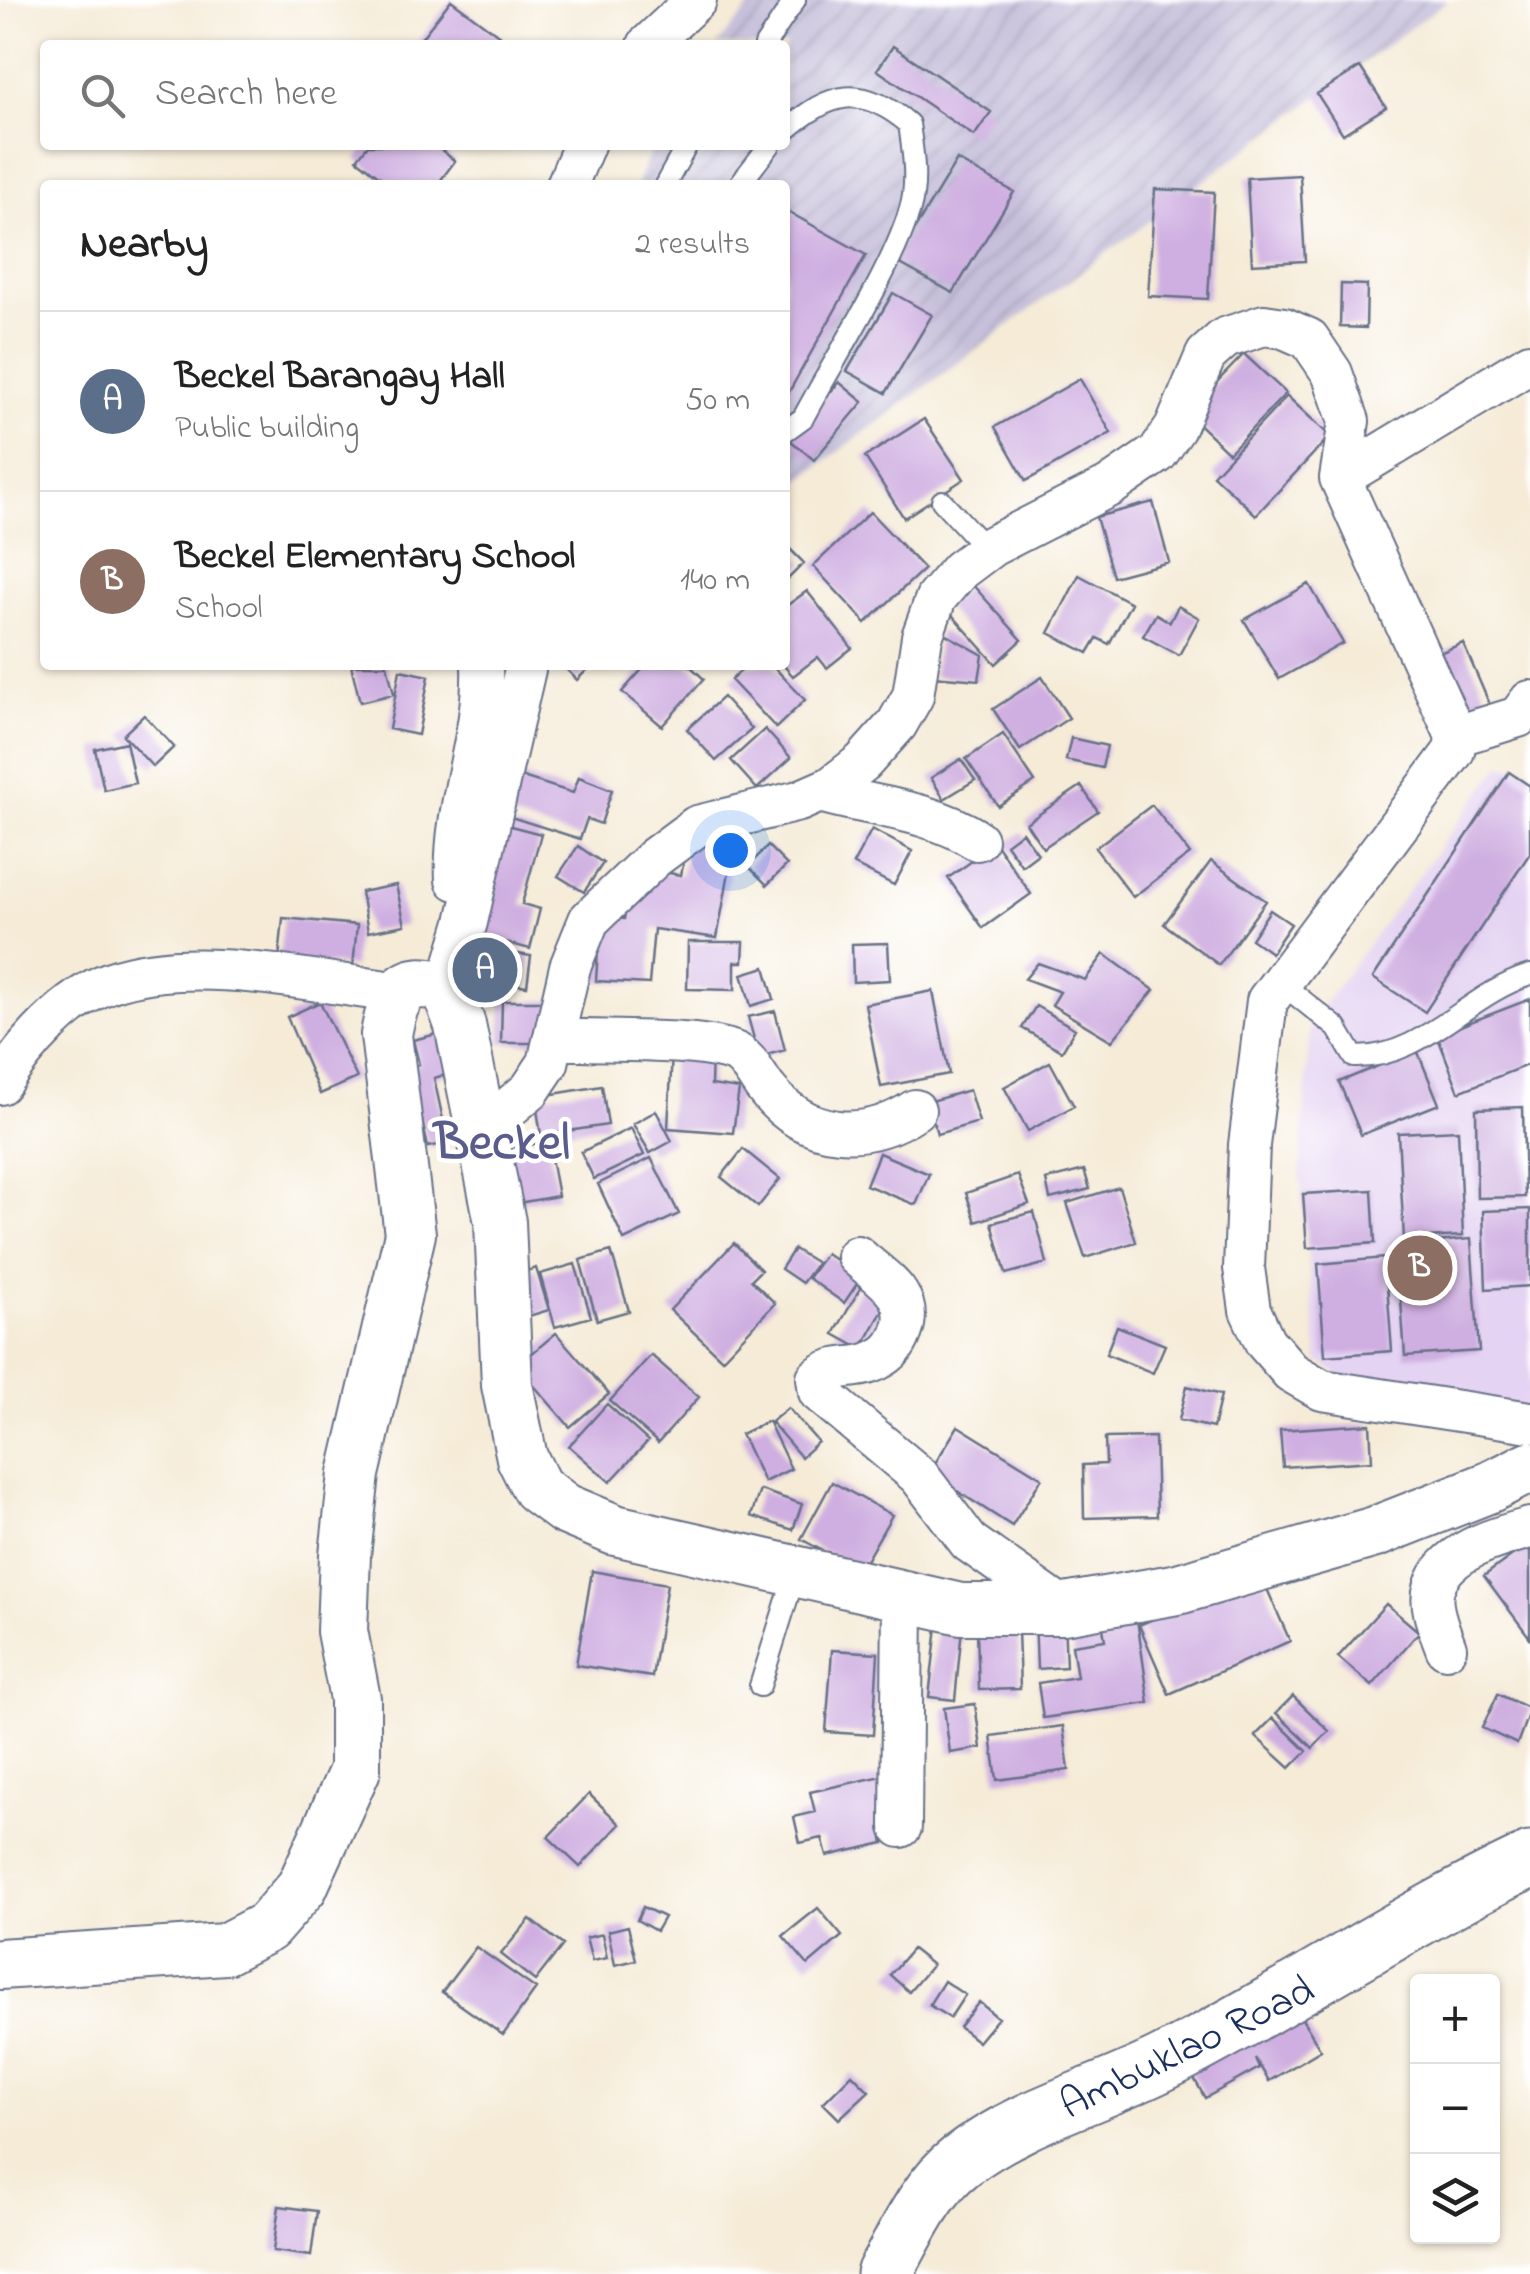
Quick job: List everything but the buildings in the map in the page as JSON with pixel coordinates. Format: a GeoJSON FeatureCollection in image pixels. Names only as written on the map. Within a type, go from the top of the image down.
{"type":"FeatureCollection","features":[{"type":"Feature","properties":{"kind":"main road","name":"Ambuklao Road"},"geometry":{"type":"LineString","coordinates":[[884,2274],[915,2218],[957,2164],[1006,2132],[1162,2064],[1332,1972],[1475,1886],[1530,1860]]}},
{"type":"Feature","properties":{"kind":"street"},"geometry":{"type":"LineString","coordinates":[[653,40],[696,0]]}},
{"type":"Feature","properties":{"kind":"street"},"geometry":{"type":"LineString","coordinates":[[568,180],[582,150]]}},
{"type":"Feature","properties":{"kind":"street"},"geometry":{"type":"LineString","coordinates":[[481,1131],[530,1090],[556,1039],[578,941],[604,905],[674,841],[698,826],[820,792],[862,762],[897,724],[913,696],[922,637],[936,598],[960,570],[987,550],[1110,486],[1158,453],[1175,428],[1206,354],[1225,338],[1264,326],[1309,339],[1332,373],[1350,421],[1340,478],[1456,736],[1454,751],[1267,1001],[1261,1020],[1244,1232],[1250,1310],[1265,1342],[1291,1372],[1322,1390],[1530,1422]]}},
{"type":"Feature","properties":{"kind":"street"},"geometry":{"type":"LineString","coordinates":[[1340,478],[1530,363]]}},
{"type":"Feature","properties":{"kind":"street"},"geometry":{"type":"LineString","coordinates":[[467,922],[456,890],[455,864],[460,804],[484,708],[482,670]]}},
{"type":"Feature","properties":{"kind":"street"},"geometry":{"type":"LineString","coordinates":[[0,1964],[225,1950],[267,1927],[302,1886],[355,1770],[355,1700],[342,1631],[345,1555],[354,1474],[410,1234],[386,1035],[390,1010],[423,991],[467,922],[525,670]]}},
{"type":"Feature","properties":{"kind":"street"},"geometry":{"type":"LineString","coordinates":[[1456,736],[1518,716],[1530,701]]}},
{"type":"Feature","properties":{"kind":"street"},"geometry":{"type":"LineString","coordinates":[[820,792],[876,808],[926,816],[954,825],[977,840]]}},
{"type":"Feature","properties":{"kind":"street"},"geometry":{"type":"LineString","coordinates":[[0,1084],[66,1009],[109,982],[162,972],[240,973],[423,991],[460,1026],[500,1222],[512,1425],[537,1488],[565,1509],[615,1530],[961,1609],[1064,1610],[1178,1589],[1375,1532],[1530,1467]]}},
{"type":"Feature","properties":{"kind":"street"},"geometry":{"type":"LineString","coordinates":[[556,1039],[702,1046],[738,1052],[796,1120],[831,1129],[866,1132],[887,1128],[916,1110]]}},
{"type":"Feature","properties":{"kind":"street"},"geometry":{"type":"LineString","coordinates":[[856,1256],[902,1296],[907,1318],[897,1345],[886,1356],[826,1370],[817,1378],[820,1392],[919,1476],[969,1542],[1064,1610]]}},
{"type":"Feature","properties":{"kind":"street"},"geometry":{"type":"LineString","coordinates":[[1446,1648],[1433,1606],[1434,1588],[1445,1568],[1490,1540],[1530,1528]]}},
{"type":"Feature","properties":{"kind":"street"},"geometry":{"type":"LineString","coordinates":[[901,1827],[902,1597]]}},
{"type":"Feature","properties":{"kind":"lane"},"geometry":{"type":"LineString","coordinates":[[768,40],[795,0]]}},
{"type":"Feature","properties":{"kind":"lane"},"geometry":{"type":"LineString","coordinates":[[790,128],[828,102],[850,95],[876,100],[909,124],[915,170],[910,208],[889,256],[803,418],[790,427]]}},
{"type":"Feature","properties":{"kind":"lane"},"geometry":{"type":"LineString","coordinates":[[668,180],[684,150]]}},
{"type":"Feature","properties":{"kind":"lane"},"geometry":{"type":"LineString","coordinates":[[743,180],[766,150]]}},
{"type":"Feature","properties":{"kind":"lane"},"geometry":{"type":"LineString","coordinates":[[942,501],[987,550]]}},
{"type":"Feature","properties":{"kind":"lane"},"geometry":{"type":"LineString","coordinates":[[1282,984],[1337,1028],[1354,1057],[1377,1058],[1416,1041],[1503,983],[1530,975]]}},
{"type":"Feature","properties":{"kind":"lane"},"geometry":{"type":"LineString","coordinates":[[760,1686],[795,1574]]}},
{"type":"Feature","properties":{"kind":"shaded area"},"geometry":{"type":"Polygon","coordinates":[[[756,0],[1448,0],[790,487],[790,180],[638,180],[652,150],[790,150],[790,40],[721,40],[756,0]]]}},
{"type":"Feature","properties":{"kind":"shaded area"},"geometry":{"type":"Polygon","coordinates":[[[1501,765],[1530,770],[1530,1413],[1365,1393],[1318,1360],[1300,1176],[1310,1023],[1501,765]]]}},
{"type":"Feature","properties":{"kind":"place","name":"Beckel Barangay Hall"},"geometry":{"type":"Point","coordinates":[485,970]}},
{"type":"Feature","properties":{"kind":"place","name":"Beckel Elementary School"},"geometry":{"type":"Point","coordinates":[1420,1268]}},
{"type":"Feature","properties":{"kind":"district","name":"Beckel"},"geometry":{"type":"Point","coordinates":[502,1140]}}]}
